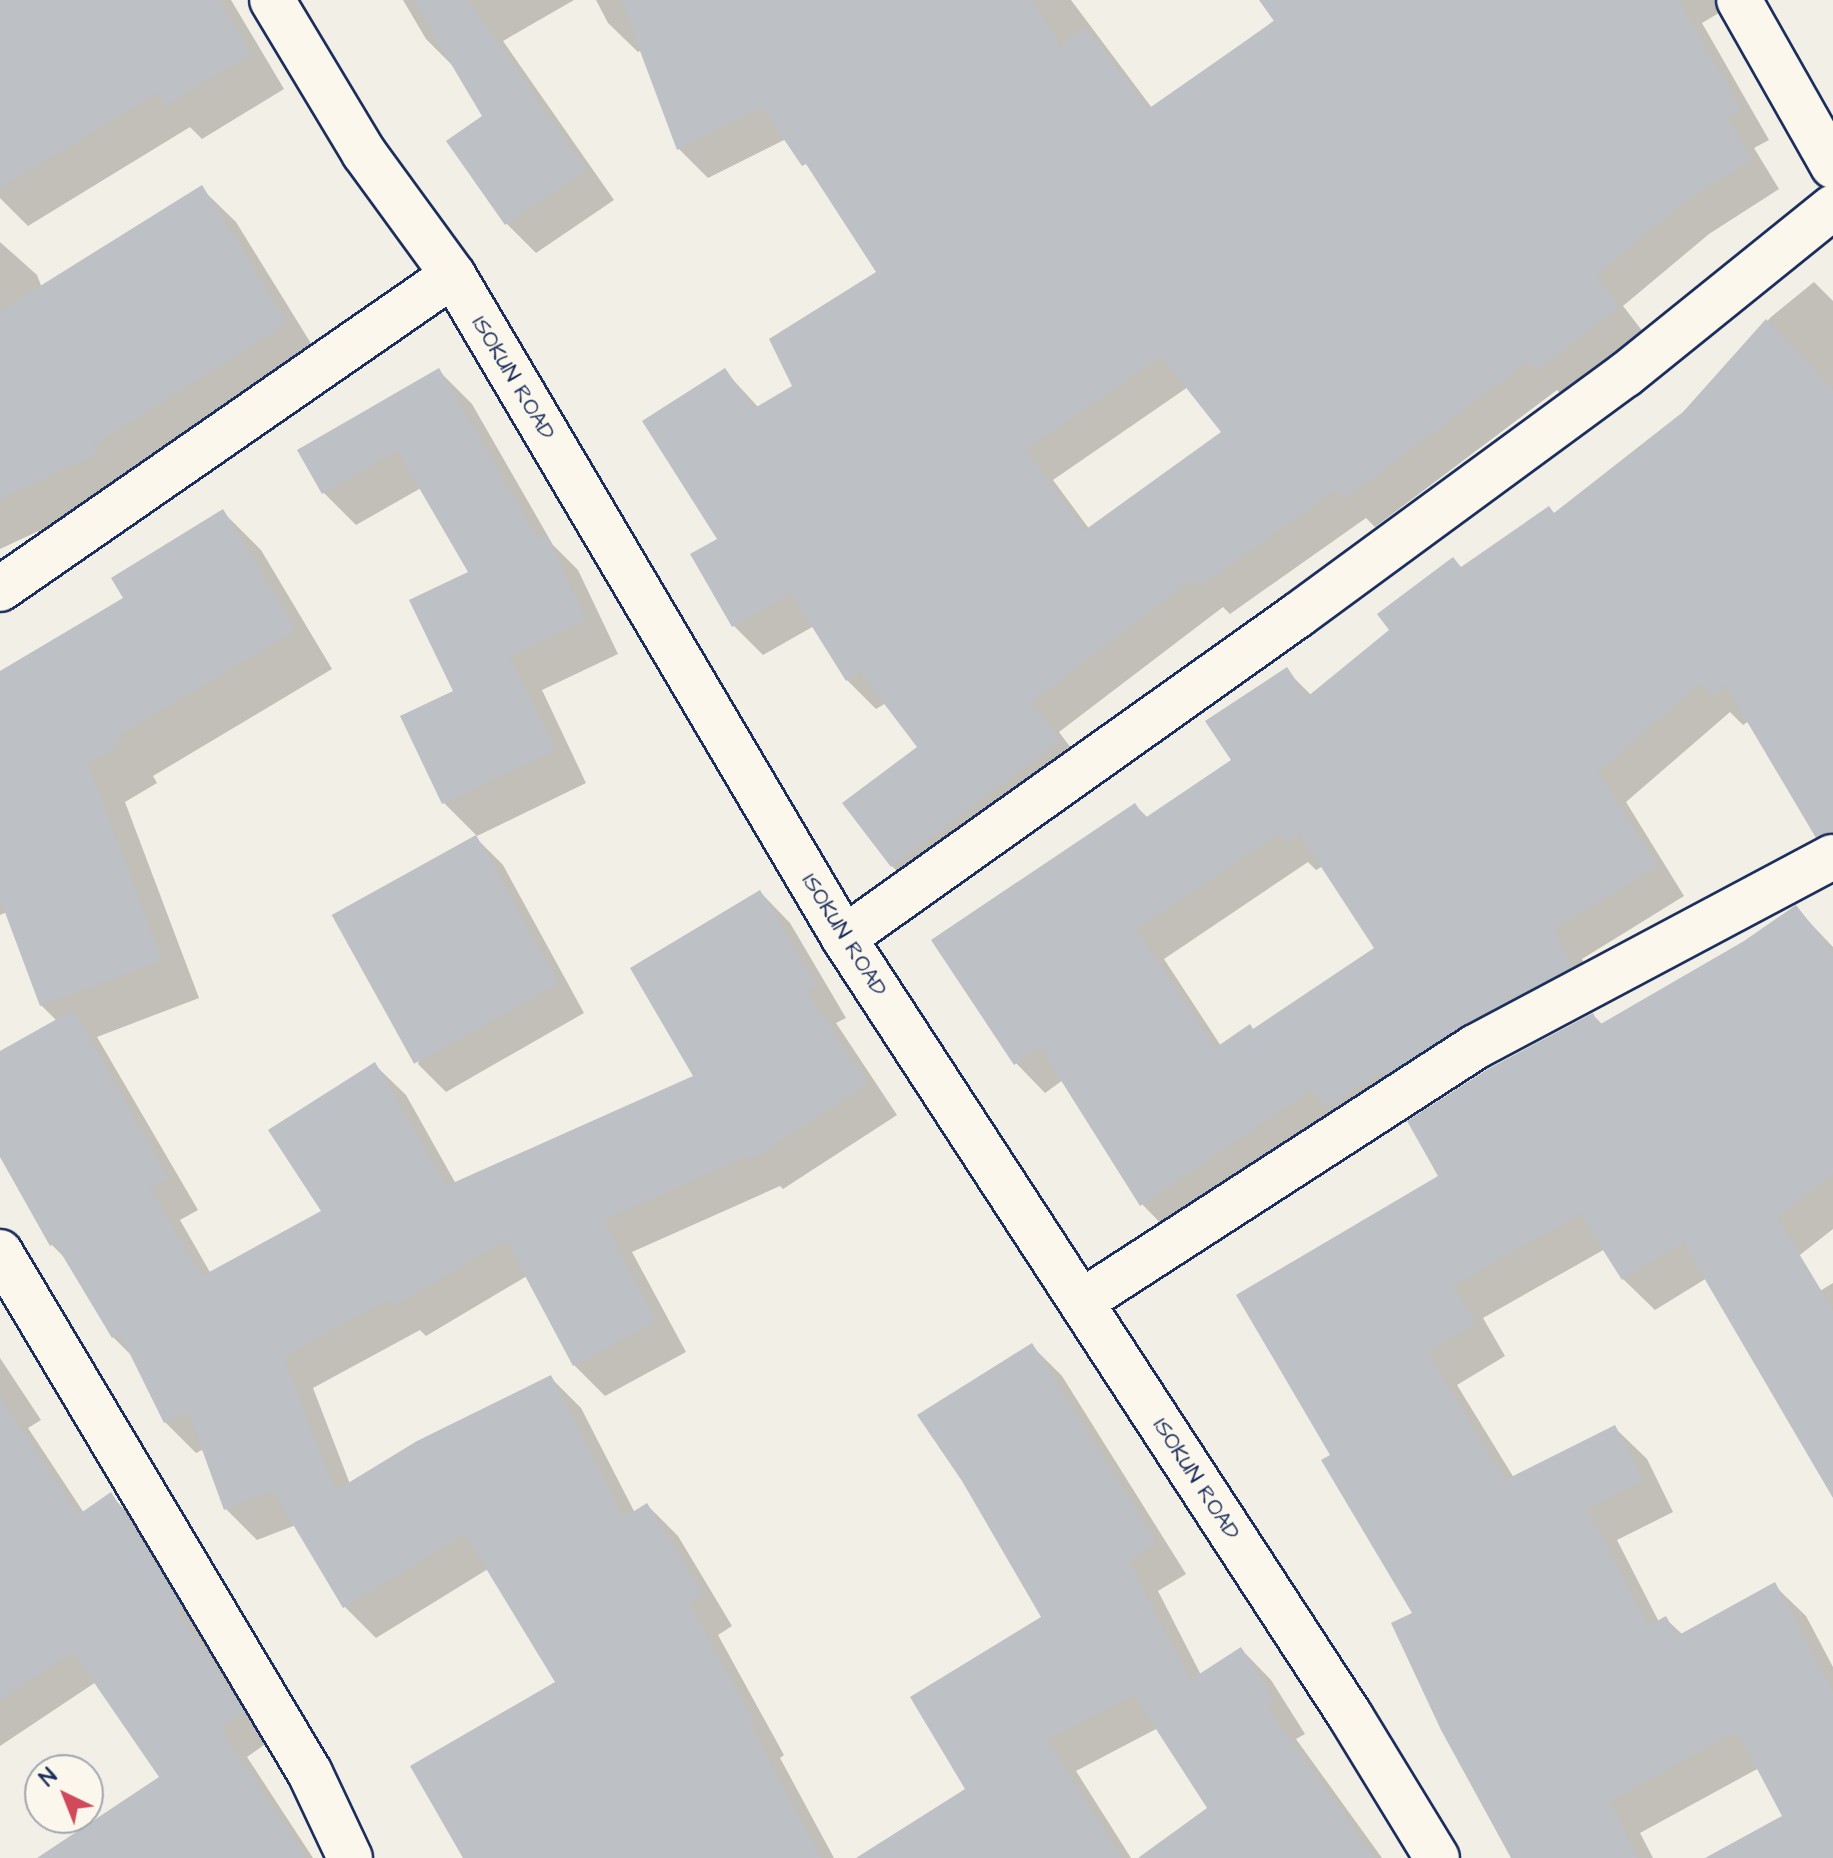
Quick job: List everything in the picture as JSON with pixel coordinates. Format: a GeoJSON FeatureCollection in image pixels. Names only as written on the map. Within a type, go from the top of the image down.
{"type":"FeatureCollection","features":[{"type":"Feature","properties":{"kind":"street","name":"ISOKUN ROAD"},"geometry":{"type":"LineString","coordinates":[[272,0],[364,153],[453,275],[844,938],[1351,1717],[1437,1858]]}},
{"type":"Feature","properties":{"kind":"street"},"geometry":{"type":"LineString","coordinates":[[1739,0],[1833,166]]}},
{"type":"Feature","properties":{"kind":"street"},"geometry":{"type":"LineString","coordinates":[[844,938],[1298,615],[1625,375],[1833,207]]}},
{"type":"Feature","properties":{"kind":"street"},"geometry":{"type":"LineString","coordinates":[[0,589],[453,275]]}},
{"type":"Feature","properties":{"kind":"street"},"geometry":{"type":"LineString","coordinates":[[1081,1302],[1475,1047],[1833,857]]}},
{"type":"Feature","properties":{"kind":"street"},"geometry":{"type":"LineString","coordinates":[[0,1252],[310,1773],[350,1858]]}},
{"type":"Feature","properties":{"kind":"building"},"geometry":{"type":"Polygon","coordinates":[[[0,0],[219,0],[251,54],[166,105],[158,92],[0,188],[0,0]]]}},
{"type":"Feature","properties":{"kind":"building"},"geometry":{"type":"Polygon","coordinates":[[[413,0],[468,0],[586,170],[505,225],[446,141],[482,116],[413,0]]]}},
{"type":"Feature","properties":{"kind":"building"},"geometry":{"type":"Polygon","coordinates":[[[621,0],[1032,0],[1060,46],[1086,27],[1148,109],[1274,21],[1259,0],[1678,0],[1741,110],[1727,118],[1752,159],[1680,205],[1595,276],[1619,307],[1536,371],[1528,361],[1344,499],[1337,489],[1200,586],[1194,578],[1031,702],[1060,741],[891,867],[842,803],[917,747],[860,672],[846,681],[791,593],[732,627],[690,554],[717,539],[642,421],[725,368],[753,409],[792,386],[769,339],[876,272],[806,164],[802,166],[762,107],[677,150],[621,0]],[[1161,356],[1025,450],[1085,530],[1221,432],[1161,356]]]}},
{"type":"Feature","properties":{"kind":"building"},"geometry":{"type":"Polygon","coordinates":[[[202,185],[287,323],[94,445],[98,453],[0,499],[0,311],[202,185]]]}},
{"type":"Feature","properties":{"kind":"building"},"geometry":{"type":"Polygon","coordinates":[[[1766,319],[1833,390],[1833,832],[1816,838],[1726,686],[1713,697],[1700,683],[1598,772],[1657,866],[1554,929],[1572,967],[1463,1025],[1383,1077],[1380,1073],[1326,1108],[1313,1089],[1140,1206],[1040,1047],[1014,1065],[931,940],[1135,803],[1145,818],[1231,760],[1205,721],[1287,667],[1307,697],[1389,630],[1377,614],[1453,557],[1461,567],[1549,506],[1554,513],[1683,412],[1766,319]],[[1279,833],[1136,929],[1215,1048],[1250,1024],[1253,1029],[1374,948],[1299,833],[1285,842],[1279,833]]]}},
{"type":"Feature","properties":{"kind":"building"},"geometry":{"type":"Polygon","coordinates":[[[439,368],[537,538],[546,534],[586,620],[510,657],[555,750],[442,804],[400,716],[453,691],[409,600],[468,572],[397,450],[322,494],[297,450],[439,368]]]}},
{"type":"Feature","properties":{"kind":"building"},"geometry":{"type":"Polygon","coordinates":[[[223,509],[296,630],[116,737],[120,745],[88,764],[162,960],[40,1006],[0,899],[0,671],[123,598],[111,578],[223,509]]]}},
{"type":"Feature","properties":{"kind":"building"},"geometry":{"type":"Polygon","coordinates":[[[476,835],[558,984],[414,1064],[332,915],[476,835]]]}},
{"type":"Feature","properties":{"kind":"building"},"geometry":{"type":"Polygon","coordinates":[[[760,890],[817,986],[807,992],[868,1084],[751,1160],[748,1156],[603,1220],[656,1321],[573,1366],[506,1240],[394,1306],[389,1299],[283,1357],[335,1491],[417,1441],[551,1375],[623,1518],[647,1503],[703,1595],[689,1603],[755,1724],[751,1726],[821,1858],[463,1858],[410,1766],[555,1682],[465,1534],[343,1608],[273,1491],[224,1510],[188,1411],[164,1423],[120,1334],[112,1338],[55,1243],[50,1246],[0,1157],[0,1051],[73,1010],[169,1179],[150,1189],[202,1276],[321,1211],[268,1130],[375,1062],[446,1186],[693,1076],[630,968],[760,890]]]}},
{"type":"Feature","properties":{"kind":"building"},"geometry":{"type":"Polygon","coordinates":[[[1796,905],[1833,952],[1833,1173],[1777,1217],[1833,1310],[1833,1498],[1683,1242],[1622,1280],[1580,1214],[1453,1286],[1475,1324],[1427,1352],[1505,1480],[1615,1425],[1643,1480],[1587,1508],[1648,1626],[1666,1616],[1677,1636],[1775,1582],[1833,1691],[1833,1858],[1705,1858],[1782,1816],[1737,1731],[1610,1801],[1638,1858],[1511,1858],[1441,1730],[1391,1623],[1412,1613],[1321,1460],[1330,1455],[1236,1295],[1438,1176],[1407,1121],[1488,1069],[1593,1013],[1599,1025],[1744,941],[1796,905]]]}},
{"type":"Feature","properties":{"kind":"building"},"geometry":{"type":"Polygon","coordinates":[[[1032,1343],[1157,1543],[1128,1560],[1190,1680],[1241,1647],[1275,1702],[1267,1708],[1375,1858],[1138,1858],[1207,1808],[1134,1695],[1047,1740],[1122,1858],[856,1858],[965,1789],[910,1697],[1041,1617],[962,1481],[917,1415],[1032,1343]]]}},
{"type":"Feature","properties":{"kind":"building"},"geometry":{"type":"Polygon","coordinates":[[[0,1397],[78,1515],[111,1492],[181,1605],[176,1609],[245,1712],[220,1728],[306,1858],[37,1858],[73,1834],[104,1834],[104,1814],[159,1777],[73,1652],[0,1700],[0,1397]]]}}]}
